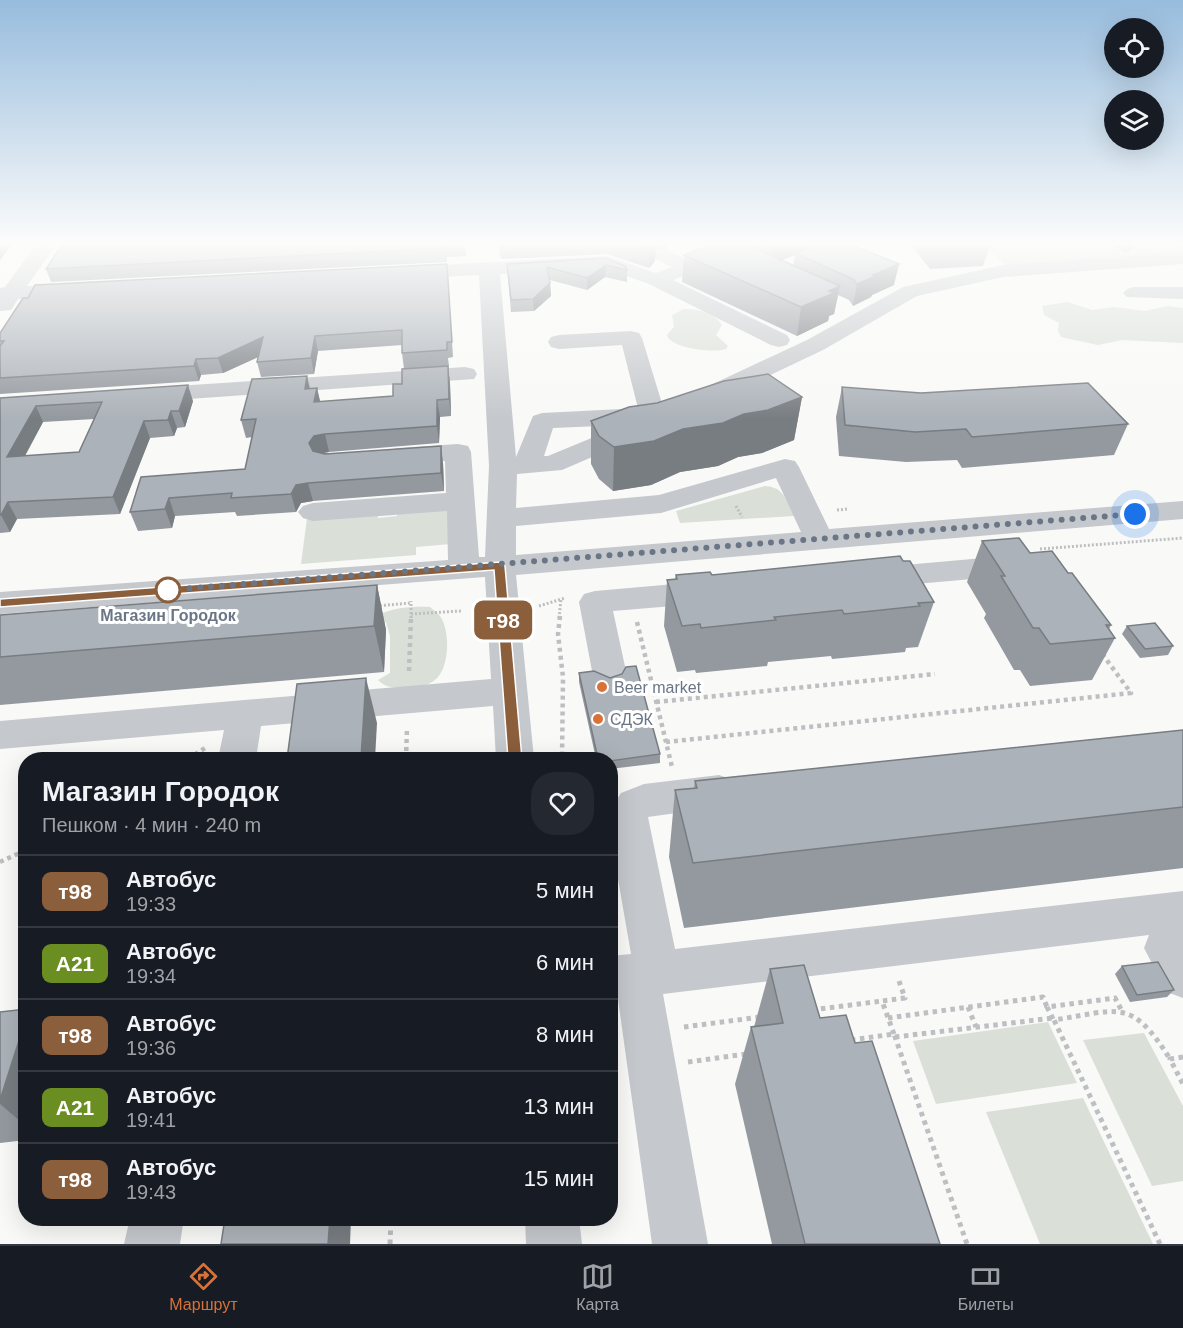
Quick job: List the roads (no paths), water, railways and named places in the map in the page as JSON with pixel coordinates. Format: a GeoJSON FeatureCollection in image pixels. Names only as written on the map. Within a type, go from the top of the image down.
{"type":"FeatureCollection","features":[{"type":"Feature","properties":{"kind":"street"},"geometry":{"type":"LineString","coordinates":[[494,303],[515,465]]}},
{"type":"Feature","properties":{"kind":"street"},"geometry":{"type":"LineString","coordinates":[[703,303],[779,340]]}},
{"type":"Feature","properties":{"kind":"street"},"geometry":{"type":"LineString","coordinates":[[515,465],[552,464],[672,412],[815,345],[889,303]]}},
{"type":"Feature","properties":{"kind":"street"},"geometry":{"type":"LineString","coordinates":[[560,342],[631,339],[672,412]]}},
{"type":"Feature","properties":{"kind":"street"},"geometry":{"type":"LineString","coordinates":[[119,396],[465,374]]}},
{"type":"Feature","properties":{"kind":"street"},"geometry":{"type":"LineString","coordinates":[[514,752],[500,566],[500,518],[515,465],[542,421],[622,417]]}},
{"type":"Feature","properties":{"kind":"street"},"geometry":{"type":"LineString","coordinates":[[376,458],[458,452],[464,568]]}},
{"type":"Feature","properties":{"kind":"street"},"geometry":{"type":"LineString","coordinates":[[500,518],[661,504],[785,467],[819,539]]}},
{"type":"Feature","properties":{"kind":"street"},"geometry":{"type":"LineString","coordinates":[[313,512],[461,501]]}},
{"type":"Feature","properties":{"kind":"street"},"geometry":{"type":"LineString","coordinates":[[0,603],[500,566],[1183,510]]}},
{"type":"Feature","properties":{"kind":"street"},"geometry":{"type":"LineString","coordinates":[[897,533],[919,573]]}},
{"type":"Feature","properties":{"kind":"street"},"geometry":{"type":"LineString","coordinates":[[838,580],[1037,563]]}},
{"type":"Feature","properties":{"kind":"street"},"geometry":{"type":"LineString","coordinates":[[609,671],[595,602],[734,590]]}},
{"type":"Feature","properties":{"kind":"street"},"geometry":{"type":"LineString","coordinates":[[0,735],[510,691]]}},
{"type":"Feature","properties":{"kind":"street"},"geometry":{"type":"LineString","coordinates":[[238,752],[245,714]]}},
{"type":"Feature","properties":{"kind":"street"},"geometry":{"type":"LineString","coordinates":[[680,1244],[662,1047],[635,975],[629,810],[633,805],[644,800],[748,788]]}},
{"type":"Feature","properties":{"kind":"street"},"geometry":{"type":"LineString","coordinates":[[635,975],[1183,911]]}},
{"type":"Feature","properties":{"kind":"street"},"geometry":{"type":"LineString","coordinates":[[1183,946],[1166,948],[1183,976]]}},
{"type":"Feature","properties":{"kind":"street"},"geometry":{"type":"LineString","coordinates":[[152,1244],[155,1226]]}},
{"type":"Feature","properties":{"kind":"street"},"geometry":{"type":"LineString","coordinates":[[553,1226],[554,1244]]}},
{"type":"Feature","properties":{"kind":"place","name":"Магазин Городок"},"geometry":{"type":"Point","coordinates":[168,590]}},
{"type":"Feature","properties":{"kind":"place","name":"Beer market"},"geometry":{"type":"Point","coordinates":[602,687]}},
{"type":"Feature","properties":{"kind":"place","name":"СДЭК"},"geometry":{"type":"Point","coordinates":[598,719]}}]}
